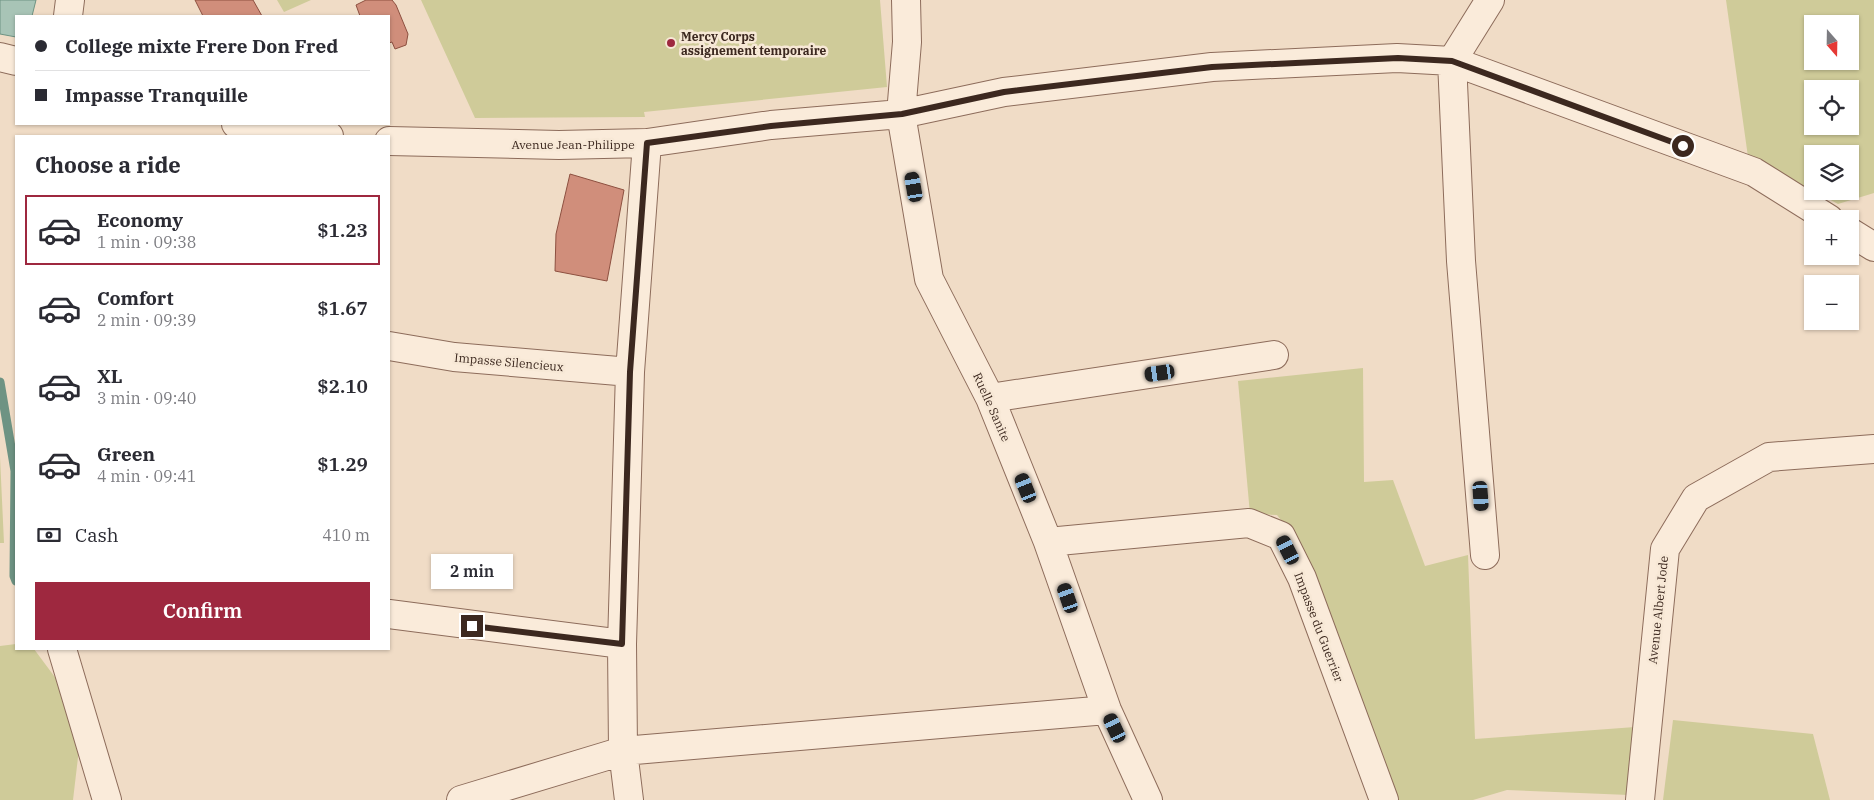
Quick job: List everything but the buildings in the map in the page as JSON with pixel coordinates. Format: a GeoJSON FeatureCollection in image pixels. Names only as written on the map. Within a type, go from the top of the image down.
{"type":"FeatureCollection","features":[{"type":"Feature","properties":{"kind":"street"},"geometry":{"type":"LineString","coordinates":[[68,15],[70,0]]}},
{"type":"Feature","properties":{"kind":"street","name":"Ruelle Sanite"},"geometry":{"type":"LineString","coordinates":[[906,0],[907,42],[902,114],[929,278],[990,398],[1048,542],[1106,710],[1148,800]]}},
{"type":"Feature","properties":{"kind":"street"},"geometry":{"type":"LineString","coordinates":[[1485,555],[1461,261],[1452,61],[1490,0]]}},
{"type":"Feature","properties":{"kind":"street"},"geometry":{"type":"LineString","coordinates":[[0,57],[15,61]]}},
{"type":"Feature","properties":{"kind":"street","name":"Avenue Jean-Philippe"},"geometry":{"type":"LineString","coordinates":[[390,141],[559,145],[647,143],[771,126],[902,114],[1004,92],[1212,67],[1398,58],[1452,61],[1754,172],[1815,210]]}},
{"type":"Feature","properties":{"kind":"street"},"geometry":{"type":"LineString","coordinates":[[240,125],[259,130],[318,135]]}},
{"type":"Feature","properties":{"kind":"street"},"geometry":{"type":"LineString","coordinates":[[629,800],[624,751],[622,644],[630,372],[647,143]]}},
{"type":"Feature","properties":{"kind":"street"},"geometry":{"type":"LineString","coordinates":[[1859,238],[1874,247]]}},
{"type":"Feature","properties":{"kind":"street","name":"Impasse Silencieux"},"geometry":{"type":"LineString","coordinates":[[390,346],[454,357],[630,372]]}},
{"type":"Feature","properties":{"kind":"street"},"geometry":{"type":"LineString","coordinates":[[990,398],[1274,355]]}},
{"type":"Feature","properties":{"kind":"street","name":"Avenue Albert Jode"},"geometry":{"type":"LineString","coordinates":[[1640,800],[1665,549],[1696,498],[1769,457],[1874,449]]}},
{"type":"Feature","properties":{"kind":"street","name":"Impasse du Guerrier"},"geometry":{"type":"LineString","coordinates":[[1048,542],[1249,523],[1281,536],[1302,578],[1384,800]]}},
{"type":"Feature","properties":{"kind":"street"},"geometry":{"type":"LineString","coordinates":[[390,614],[622,644]]}},
{"type":"Feature","properties":{"kind":"street"},"geometry":{"type":"LineString","coordinates":[[62,650],[107,800]]}},
{"type":"Feature","properties":{"kind":"street"},"geometry":{"type":"LineString","coordinates":[[461,800],[624,751],[1106,710]]}},
{"type":"Feature","properties":{"kind":"shaded area"},"geometry":{"type":"Polygon","coordinates":[[[0,0],[36,0],[32,15],[15,15],[15,37],[0,34],[0,0]]]}},
{"type":"Feature","properties":{"kind":"shaded area"},"geometry":{"type":"Polygon","coordinates":[[[277,0],[311,0],[284,12],[277,0]]]}},
{"type":"Feature","properties":{"kind":"shaded area","name":"Mercy Corps assignement temporaire"},"geometry":{"type":"Polygon","coordinates":[[[421,0],[880,0],[887,87],[644,112],[645,117],[475,118],[421,0]]]}},
{"type":"Feature","properties":{"kind":"shaded area"},"geometry":{"type":"Polygon","coordinates":[[[1726,0],[1874,0],[1874,193],[1859,198],[1859,145],[1804,145],[1804,186],[1748,157],[1726,0]]]}},
{"type":"Feature","properties":{"kind":"shaded area"},"geometry":{"type":"Polygon","coordinates":[[[1831,200],[1851,200],[1838,204],[1831,200]]]}},
{"type":"Feature","properties":{"kind":"shaded area"},"geometry":{"type":"Polygon","coordinates":[[[1363,368],[1364,482],[1393,480],[1425,566],[1468,555],[1475,739],[1635,727],[1629,795],[1507,790],[1473,800],[1392,800],[1296,539],[1277,515],[1250,514],[1238,381],[1363,368]]]}},
{"type":"Feature","properties":{"kind":"shaded area"},"geometry":{"type":"Polygon","coordinates":[[[0,457],[4,543],[0,543],[0,457]]]}},
{"type":"Feature","properties":{"kind":"shaded area"},"geometry":{"type":"Polygon","coordinates":[[[15,644],[15,650],[35,650],[83,715],[73,800],[0,800],[0,646],[15,644]]]}},
{"type":"Feature","properties":{"kind":"shaded area"},"geometry":{"type":"Polygon","coordinates":[[[1673,720],[1813,734],[1830,800],[1663,800],[1673,720]]]}},
{"type":"Feature","properties":{"kind":"waterway"},"geometry":{"type":"LineString","coordinates":[[0,382],[15,471]]}},
{"type":"Feature","properties":{"kind":"waterway"},"geometry":{"type":"LineString","coordinates":[[15,471],[15,578]]}},
{"type":"Feature","properties":{"kind":"place","name":"Mercy Corps assignement temporaire"},"geometry":{"type":"Point","coordinates":[671,43]}},
{"type":"Feature","properties":{"kind":"route"},"geometry":{"type":"LineString","coordinates":[[472,626],[622,644],[630,372],[647,143],[771,126],[902,114],[1004,92],[1212,67],[1398,58],[1452,61],[1683,146]]}}]}
